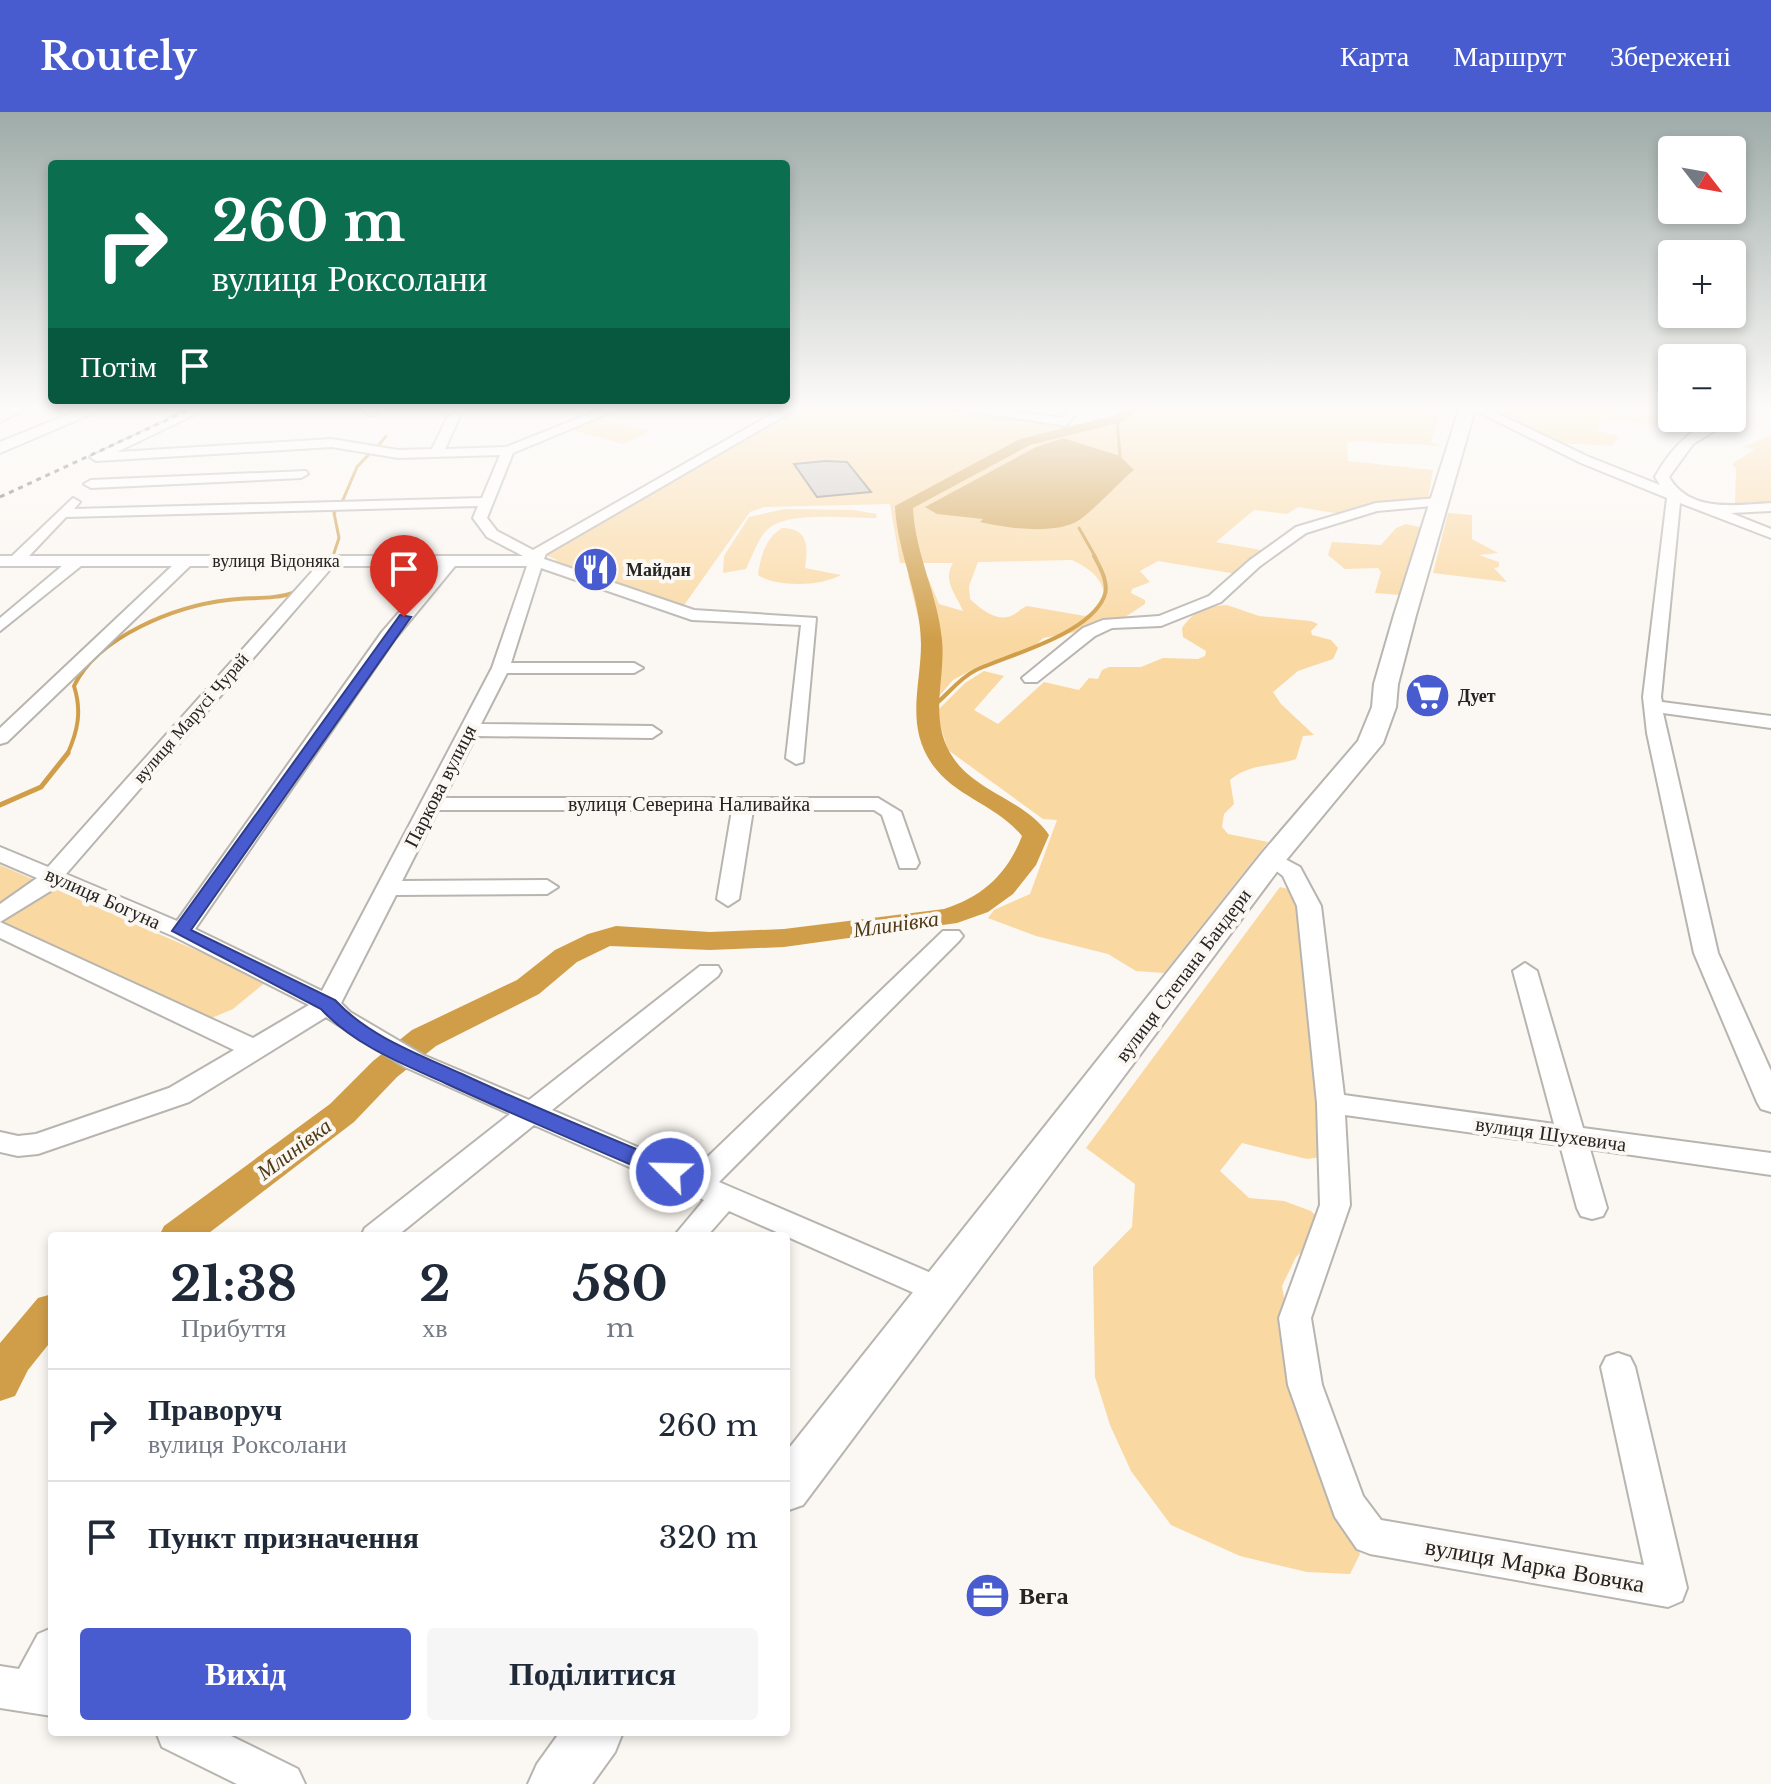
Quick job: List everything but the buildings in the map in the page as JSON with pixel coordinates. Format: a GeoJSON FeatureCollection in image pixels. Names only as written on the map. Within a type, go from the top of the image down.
{"type":"FeatureCollection","features":[{"type":"Feature","properties":{"kind":"main road","name":"вулиця Степана Бандери"},"geometry":{"type":"LineString","coordinates":[[790,1484],[1272,859],[1370,743],[1384,707],[1386,684],[1444,484]]}},
{"type":"Feature","properties":{"kind":"main road"},"geometry":{"type":"LineString","coordinates":[[557,1784],[592,1736]]}},
{"type":"Feature","properties":{"kind":"street"},"geometry":{"type":"LineString","coordinates":[[8,561],[91,484]]}},
{"type":"Feature","properties":{"kind":"street"},"geometry":{"type":"LineString","coordinates":[[494,484],[480,518],[486,531],[528,552],[535,561],[692,615],[810,621],[796,758]]}},
{"type":"Feature","properties":{"kind":"street"},"geometry":{"type":"LineString","coordinates":[[535,561],[539,552],[658,484]]}},
{"type":"Feature","properties":{"kind":"street"},"geometry":{"type":"LineString","coordinates":[[1643,484],[1771,534]]}},
{"type":"Feature","properties":{"kind":"street"},"geometry":{"type":"LineString","coordinates":[[1666,484],[1674,498],[1653,706],[1706,953],[1771,1102]]}},
{"type":"Feature","properties":{"kind":"street"},"geometry":{"type":"LineString","coordinates":[[62,513],[486,502]]}},
{"type":"Feature","properties":{"kind":"street"},"geometry":{"type":"LineString","coordinates":[[1031,678],[1089,632],[1109,623],[1161,621],[1215,599],[1301,530],[1376,507],[1438,502]]}},
{"type":"Feature","properties":{"kind":"street"},"geometry":{"type":"LineString","coordinates":[[1705,510],[1771,507]]}},
{"type":"Feature","properties":{"kind":"street"},"geometry":{"type":"LineString","coordinates":[[0,738],[187,560]]}},
{"type":"Feature","properties":{"kind":"street"},"geometry":{"type":"LineString","coordinates":[[181,931],[388,636],[452,560]]}},
{"type":"Feature","properties":{"kind":"street","name":"вулиця Відоняка"},"geometry":{"type":"LineString","coordinates":[[8,561],[535,561]]}},
{"type":"Feature","properties":{"kind":"street"},"geometry":{"type":"LineString","coordinates":[[0,626],[77,561]]}},
{"type":"Feature","properties":{"kind":"street","name":"вулиця Марусі Чурай"},"geometry":{"type":"LineString","coordinates":[[57,877],[329,561]]}},
{"type":"Feature","properties":{"kind":"street","name":"Паркова вулиця"},"geometry":{"type":"LineString","coordinates":[[328,1004],[501,668],[535,561]]}},
{"type":"Feature","properties":{"kind":"street"},"geometry":{"type":"LineString","coordinates":[[501,668],[634,668]]}},
{"type":"Feature","properties":{"kind":"street"},"geometry":{"type":"LineString","coordinates":[[1653,706],[1771,722]]}},
{"type":"Feature","properties":{"kind":"street"},"geometry":{"type":"LineString","coordinates":[[469,730],[652,732]]}},
{"type":"Feature","properties":{"kind":"street","name":"вулиця Северина Наливайка"},"geometry":{"type":"LineString","coordinates":[[430,804],[878,804],[891,812],[908,863]]}},
{"type":"Feature","properties":{"kind":"street"},"geometry":{"type":"LineString","coordinates":[[728,899],[743,805]]}},
{"type":"Feature","properties":{"kind":"street","name":"вулиця Богуна"},"geometry":{"type":"LineString","coordinates":[[0,854],[181,931],[328,1004],[341,1018],[402,1055],[528,1113],[726,1195],[941,1291]]}},
{"type":"Feature","properties":{"kind":"street"},"geometry":{"type":"LineString","coordinates":[[1272,859],[1292,872],[1309,906],[1331,1103]]}},
{"type":"Feature","properties":{"kind":"street"},"geometry":{"type":"LineString","coordinates":[[0,915],[57,877]]}},
{"type":"Feature","properties":{"kind":"street"},"geometry":{"type":"LineString","coordinates":[[388,888],[547,887]]}},
{"type":"Feature","properties":{"kind":"street"},"geometry":{"type":"LineString","coordinates":[[0,929],[257,1050]]}},
{"type":"Feature","properties":{"kind":"street"},"geometry":{"type":"LineString","coordinates":[[698,1184],[951,936]]}},
{"type":"Feature","properties":{"kind":"street"},"geometry":{"type":"LineString","coordinates":[[381,1232],[709,971]]}},
{"type":"Feature","properties":{"kind":"street"},"geometry":{"type":"LineString","coordinates":[[1525,971],[1592,1208]]}},
{"type":"Feature","properties":{"kind":"street"},"geometry":{"type":"LineString","coordinates":[[0,1142],[18,1146],[38,1144],[179,1095],[328,1004]]}},
{"type":"Feature","properties":{"kind":"street","name":"вулиця Шухевича"},"geometry":{"type":"LineString","coordinates":[[1331,1103],[1771,1164]]}},
{"type":"Feature","properties":{"kind":"street","name":"вулиця Марка Вовчка"},"geometry":{"type":"LineString","coordinates":[[1331,1103],[1335,1205],[1295,1318],[1305,1385],[1348,1505],[1370,1536],[1668,1588],[1618,1367]]}},
{"type":"Feature","properties":{"kind":"street"},"geometry":{"type":"LineString","coordinates":[[693,1232],[726,1195]]}},
{"type":"Feature","properties":{"kind":"street"},"geometry":{"type":"LineString","coordinates":[[27,1691],[48,1655]]}},
{"type":"Feature","properties":{"kind":"street"},"geometry":{"type":"LineString","coordinates":[[185,1736],[283,1784]]}},
{"type":"Feature","properties":{"kind":"shaded area"},"geometry":{"type":"Polygon","coordinates":[[[665,484],[1431,484],[1428,499],[1395,501],[1340,514],[1298,507],[1287,514],[1254,510],[1216,542],[1261,550],[1237,574],[1158,561],[1140,571],[1150,582],[1132,589],[1131,593],[1145,600],[1145,604],[1125,617],[1087,630],[1043,638],[1035,646],[979,666],[953,680],[934,702],[932,678],[939,651],[925,646],[908,575],[928,578],[939,604],[963,611],[949,582],[953,563],[900,563],[890,504],[764,507],[750,512],[682,608],[549,565],[557,560],[548,556],[548,552],[665,484]],[[1072,560],[978,562],[969,586],[970,599],[988,613],[999,617],[1011,616],[1027,606],[1085,616],[1095,611],[1105,597],[1098,579],[1090,570],[1072,560]]]}},
{"type":"Feature","properties":{"kind":"shaded area"},"geometry":{"type":"Polygon","coordinates":[[[968,484],[1119,484],[1074,523],[1052,528],[1015,528],[980,522],[983,519],[937,514],[925,507],[968,484]]]}},
{"type":"Feature","properties":{"kind":"shaded area"},"geometry":{"type":"Polygon","coordinates":[[[1736,484],[1771,484],[1771,502],[1735,503],[1736,484]]]}},
{"type":"Feature","properties":{"kind":"shaded area"},"geometry":{"type":"Polygon","coordinates":[[[785,509],[853,510],[877,514],[876,518],[819,517],[777,523],[761,537],[746,569],[723,573],[724,556],[749,517],[785,509]]]}},
{"type":"Feature","properties":{"kind":"shaded area"},"geometry":{"type":"Polygon","coordinates":[[[1448,513],[1472,515],[1472,539],[1498,553],[1479,555],[1499,562],[1499,567],[1494,568],[1507,582],[1433,573],[1448,513]]]}},
{"type":"Feature","properties":{"kind":"shaded area"},"geometry":{"type":"Polygon","coordinates":[[[1406,524],[1420,527],[1400,595],[1375,593],[1381,572],[1378,568],[1345,569],[1328,555],[1332,542],[1381,545],[1396,528],[1406,524]]]}},
{"type":"Feature","properties":{"kind":"shaded area"},"geometry":{"type":"Polygon","coordinates":[[[782,528],[797,531],[805,540],[805,568],[841,575],[823,581],[788,584],[758,575],[765,548],[782,528]]]}},
{"type":"Feature","properties":{"kind":"shaded area"},"geometry":{"type":"Polygon","coordinates":[[[1227,605],[1259,616],[1311,621],[1318,624],[1311,631],[1312,635],[1331,640],[1338,648],[1333,659],[1298,671],[1273,692],[1281,704],[1314,735],[1303,736],[1296,759],[1254,768],[1230,780],[1234,804],[1224,814],[1222,827],[1228,834],[1268,842],[1164,973],[1136,971],[1108,954],[1036,936],[988,918],[994,910],[1030,894],[1057,820],[1043,819],[948,750],[936,712],[965,683],[984,671],[1004,676],[974,710],[998,724],[1044,682],[1079,690],[1089,678],[1098,679],[1102,670],[1109,667],[1141,667],[1163,658],[1198,659],[1205,656],[1206,651],[1183,637],[1182,628],[1201,610],[1227,605]]]}},
{"type":"Feature","properties":{"kind":"shaded area"},"geometry":{"type":"Polygon","coordinates":[[[0,865],[267,981],[233,1009],[207,1020],[0,922],[0,865]]]}},
{"type":"Feature","properties":{"kind":"shaded area"},"geometry":{"type":"Polygon","coordinates":[[[1280,887],[1300,892],[1328,1156],[1307,1159],[1242,1143],[1220,1171],[1249,1198],[1284,1201],[1311,1211],[1327,1227],[1296,1257],[1282,1286],[1298,1375],[1360,1554],[1350,1574],[1307,1572],[1240,1556],[1171,1525],[1131,1471],[1110,1425],[1095,1377],[1093,1267],[1132,1227],[1135,1184],[1086,1148],[1280,887]]]}},
{"type":"Feature","properties":{"kind":"waterway"},"geometry":{"type":"LineString","coordinates":[[342,502],[350,484]]}},
{"type":"Feature","properties":{"kind":"waterway","name":"Млинівка"},"geometry":{"type":"LineString","coordinates":[[183,1232],[342,1113],[385,1069],[424,1038],[528,987],[566,956],[599,940],[616,935],[710,941],[784,938],[947,917],[978,906],[1003,888],[1023,865],[1036,835],[1014,813],[950,771],[937,751],[931,732],[927,700],[932,644],[930,626],[908,541],[904,506],[946,484]]}},
{"type":"Feature","properties":{"kind":"waterway"},"geometry":{"type":"LineString","coordinates":[[334,553],[339,538],[334,513],[338,508]]}},
{"type":"Feature","properties":{"kind":"waterway"},"geometry":{"type":"LineString","coordinates":[[1079,528],[1096,558]]}},
{"type":"Feature","properties":{"kind":"waterway"},"geometry":{"type":"LineString","coordinates":[[928,710],[969,674],[1065,633],[1095,610],[1104,597],[1106,587],[1094,556]]}},
{"type":"Feature","properties":{"kind":"waterway"},"geometry":{"type":"LineString","coordinates":[[68,753],[78,721],[74,686],[85,668],[120,638],[140,626],[207,603],[296,592]]}},
{"type":"Feature","properties":{"kind":"waterway"},"geometry":{"type":"LineString","coordinates":[[0,805],[41,787],[68,753]]}},
{"type":"Feature","properties":{"kind":"waterway","name":"Млинівка"},"geometry":{"type":"LineString","coordinates":[[0,1383],[13,1358],[48,1315]]}},
{"type":"Feature","properties":{"kind":"railway"},"geometry":{"type":"LineString","coordinates":[[0,497],[28,484]]}},
{"type":"Feature","properties":{"kind":"place","name":"Майдан"},"geometry":{"type":"Point","coordinates":[595,570]}},
{"type":"Feature","properties":{"kind":"place","name":"Дует"},"geometry":{"type":"Point","coordinates":[1427,696]}},
{"type":"Feature","properties":{"kind":"place","name":"Вега"},"geometry":{"type":"Point","coordinates":[988,1595]}},
{"type":"Feature","properties":{"kind":"route"},"geometry":{"type":"LineString","coordinates":[[404,617],[181,931],[328,1004],[341,1018],[389,1049],[528,1113],[670,1172]]}}]}
